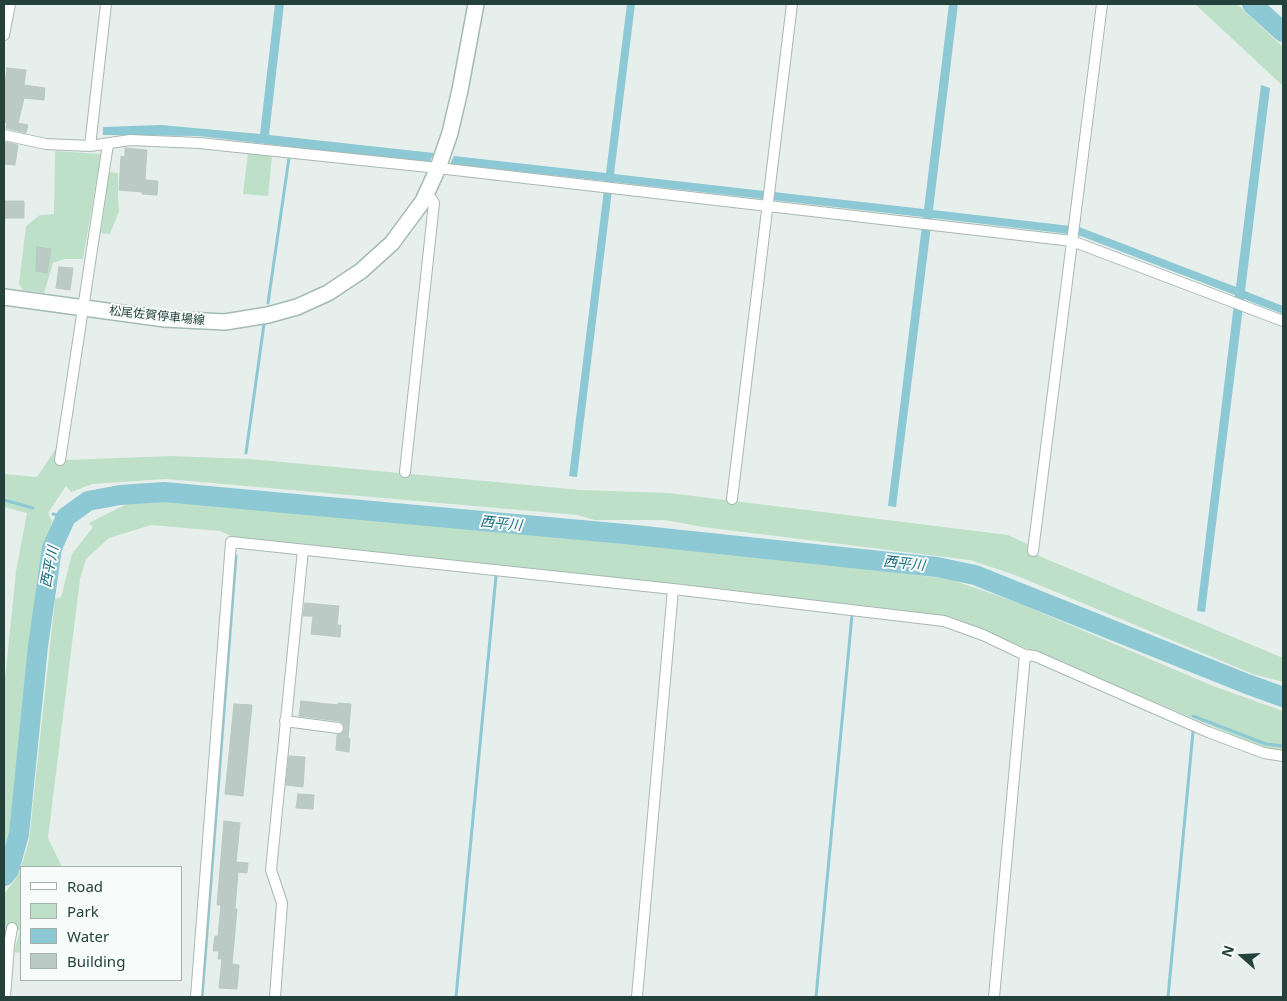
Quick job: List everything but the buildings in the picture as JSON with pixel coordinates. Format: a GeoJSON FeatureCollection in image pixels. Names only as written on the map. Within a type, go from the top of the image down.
{"type":"FeatureCollection","features":[{"type":"Feature","properties":{"kind":"main road","name":"松尾佐賀停車場線"},"geometry":{"type":"LineString","coordinates":[[4,297],[165,319],[225,322],[268,316],[297,307],[328,293],[362,271],[392,243],[423,201],[438,168],[452,124],[476,4]]}},
{"type":"Feature","properties":{"kind":"street"},"geometry":{"type":"LineString","coordinates":[[4,35],[10,4]]}},
{"type":"Feature","properties":{"kind":"street"},"geometry":{"type":"LineString","coordinates":[[90,146],[106,4]]}},
{"type":"Feature","properties":{"kind":"street"},"geometry":{"type":"LineString","coordinates":[[732,499],[792,4]]}},
{"type":"Feature","properties":{"kind":"street"},"geometry":{"type":"LineString","coordinates":[[1033,551],[1102,4]]}},
{"type":"Feature","properties":{"kind":"street"},"geometry":{"type":"LineString","coordinates":[[4,135],[46,144],[90,146],[130,140],[188,143],[290,153],[438,168],[1072,241],[1283,321]]}},
{"type":"Feature","properties":{"kind":"street"},"geometry":{"type":"LineString","coordinates":[[60,460],[108,144]]}},
{"type":"Feature","properties":{"kind":"street"},"geometry":{"type":"LineString","coordinates":[[405,472],[434,203],[427,192]]}},
{"type":"Feature","properties":{"kind":"street"},"geometry":{"type":"LineString","coordinates":[[196,997],[231,542],[673,589],[944,621],[983,635],[1025,655],[1035,656],[1208,732],[1264,753],[1283,756]]}},
{"type":"Feature","properties":{"kind":"street"},"geometry":{"type":"LineString","coordinates":[[275,997],[282,903],[272,870],[303,550]]}},
{"type":"Feature","properties":{"kind":"street"},"geometry":{"type":"LineString","coordinates":[[636,997],[673,589]]}},
{"type":"Feature","properties":{"kind":"street"},"geometry":{"type":"LineString","coordinates":[[994,997],[1025,655]]}},
{"type":"Feature","properties":{"kind":"street"},"geometry":{"type":"LineString","coordinates":[[285,721],[338,728]]}},
{"type":"Feature","properties":{"kind":"street"},"geometry":{"type":"LineString","coordinates":[[5,997],[12,928]]}},
{"type":"Feature","properties":{"kind":"green space"},"geometry":{"type":"Polygon","coordinates":[[[1195,4],[1237,4],[1283,47],[1283,86],[1195,4]]]}},
{"type":"Feature","properties":{"kind":"green space"},"geometry":{"type":"Polygon","coordinates":[[[55,151],[101,154],[83,259],[64,259],[53,263],[44,293],[23,290],[19,284],[26,226],[40,215],[54,214],[55,151]]]}},
{"type":"Feature","properties":{"kind":"green space"},"geometry":{"type":"Polygon","coordinates":[[[248,153],[272,156],[268,196],[243,194],[248,153]]]}},
{"type":"Feature","properties":{"kind":"green space"},"geometry":{"type":"Polygon","coordinates":[[[109,172],[118,173],[119,211],[110,234],[101,233],[109,172]]]}},
{"type":"Feature","properties":{"kind":"green space"},"geometry":{"type":"Polygon","coordinates":[[[57,447],[65,460],[171,456],[250,459],[581,490],[669,493],[1008,535],[1029,545],[1039,556],[1283,658],[1283,682],[1253,674],[1015,575],[970,560],[703,527],[665,520],[595,520],[577,515],[166,479],[92,484],[71,492],[66,486],[48,513],[52,521],[41,560],[12,828],[4,854],[4,689],[16,571],[27,513],[4,507],[4,474],[37,477],[57,447]]]}},
{"type":"Feature","properties":{"kind":"green space"},"geometry":{"type":"Polygon","coordinates":[[[167,501],[725,552],[949,579],[1016,602],[1213,686],[1283,711],[1283,750],[1264,748],[954,618],[670,584],[236,538],[220,531],[151,525],[109,538],[86,559],[80,579],[48,838],[62,866],[21,866],[29,841],[55,599],[61,597],[72,554],[93,527],[89,523],[129,503],[167,501]]]}},
{"type":"Feature","properties":{"kind":"green space"},"geometry":{"type":"Polygon","coordinates":[[[20,870],[20,930],[4,933],[4,894],[20,870]]]}},
{"type":"Feature","properties":{"kind":"green space"},"geometry":{"type":"Polygon","coordinates":[[[20,930],[20,953],[14,952],[20,930]]]}},
{"type":"Feature","properties":{"kind":"water"},"geometry":{"type":"Polygon","coordinates":[[[275,4],[284,4],[269,135],[434,153],[429,163],[198,136],[103,135],[103,127],[161,125],[260,134],[275,4]]]}},
{"type":"Feature","properties":{"kind":"water"},"geometry":{"type":"Polygon","coordinates":[[[627,4],[635,4],[614,174],[924,209],[949,4],[958,4],[933,210],[1079,227],[1236,287],[1261,85],[1270,88],[1245,291],[1283,306],[1283,314],[1244,299],[1205,612],[1197,611],[1235,295],[1078,235],[932,218],[896,507],[888,506],[923,217],[613,182],[577,477],[569,476],[605,181],[450,164],[454,156],[606,173],[627,4]]]}},
{"type":"Feature","properties":{"kind":"waterway"},"geometry":{"type":"LineString","coordinates":[[1252,4],[1283,32]]}},
{"type":"Feature","properties":{"kind":"waterway"},"geometry":{"type":"LineString","coordinates":[[268,303],[291,144]]}},
{"type":"Feature","properties":{"kind":"waterway"},"geometry":{"type":"LineString","coordinates":[[246,453],[264,324]]}},
{"type":"Feature","properties":{"kind":"waterway","name":"西平川"},"geometry":{"type":"LineString","coordinates":[[4,876],[9,870],[19,834],[38,646],[52,548],[66,517],[88,501],[120,495],[164,492],[625,534],[937,567],[975,575],[1283,697]]}},
{"type":"Feature","properties":{"kind":"waterway"},"geometry":{"type":"LineString","coordinates":[[4,500],[33,508]]}},
{"type":"Feature","properties":{"kind":"waterway"},"geometry":{"type":"LineString","coordinates":[[53,514],[66,517]]}},
{"type":"Feature","properties":{"kind":"waterway"},"geometry":{"type":"LineString","coordinates":[[202,997],[236,556]]}},
{"type":"Feature","properties":{"kind":"waterway"},"geometry":{"type":"LineString","coordinates":[[456,997],[496,576]]}},
{"type":"Feature","properties":{"kind":"waterway"},"geometry":{"type":"LineString","coordinates":[[816,997],[852,615]]}},
{"type":"Feature","properties":{"kind":"waterway"},"geometry":{"type":"LineString","coordinates":[[1193,716],[1266,744],[1283,746]]}},
{"type":"Feature","properties":{"kind":"waterway"},"geometry":{"type":"LineString","coordinates":[[1168,997],[1193,732]]}}]}
